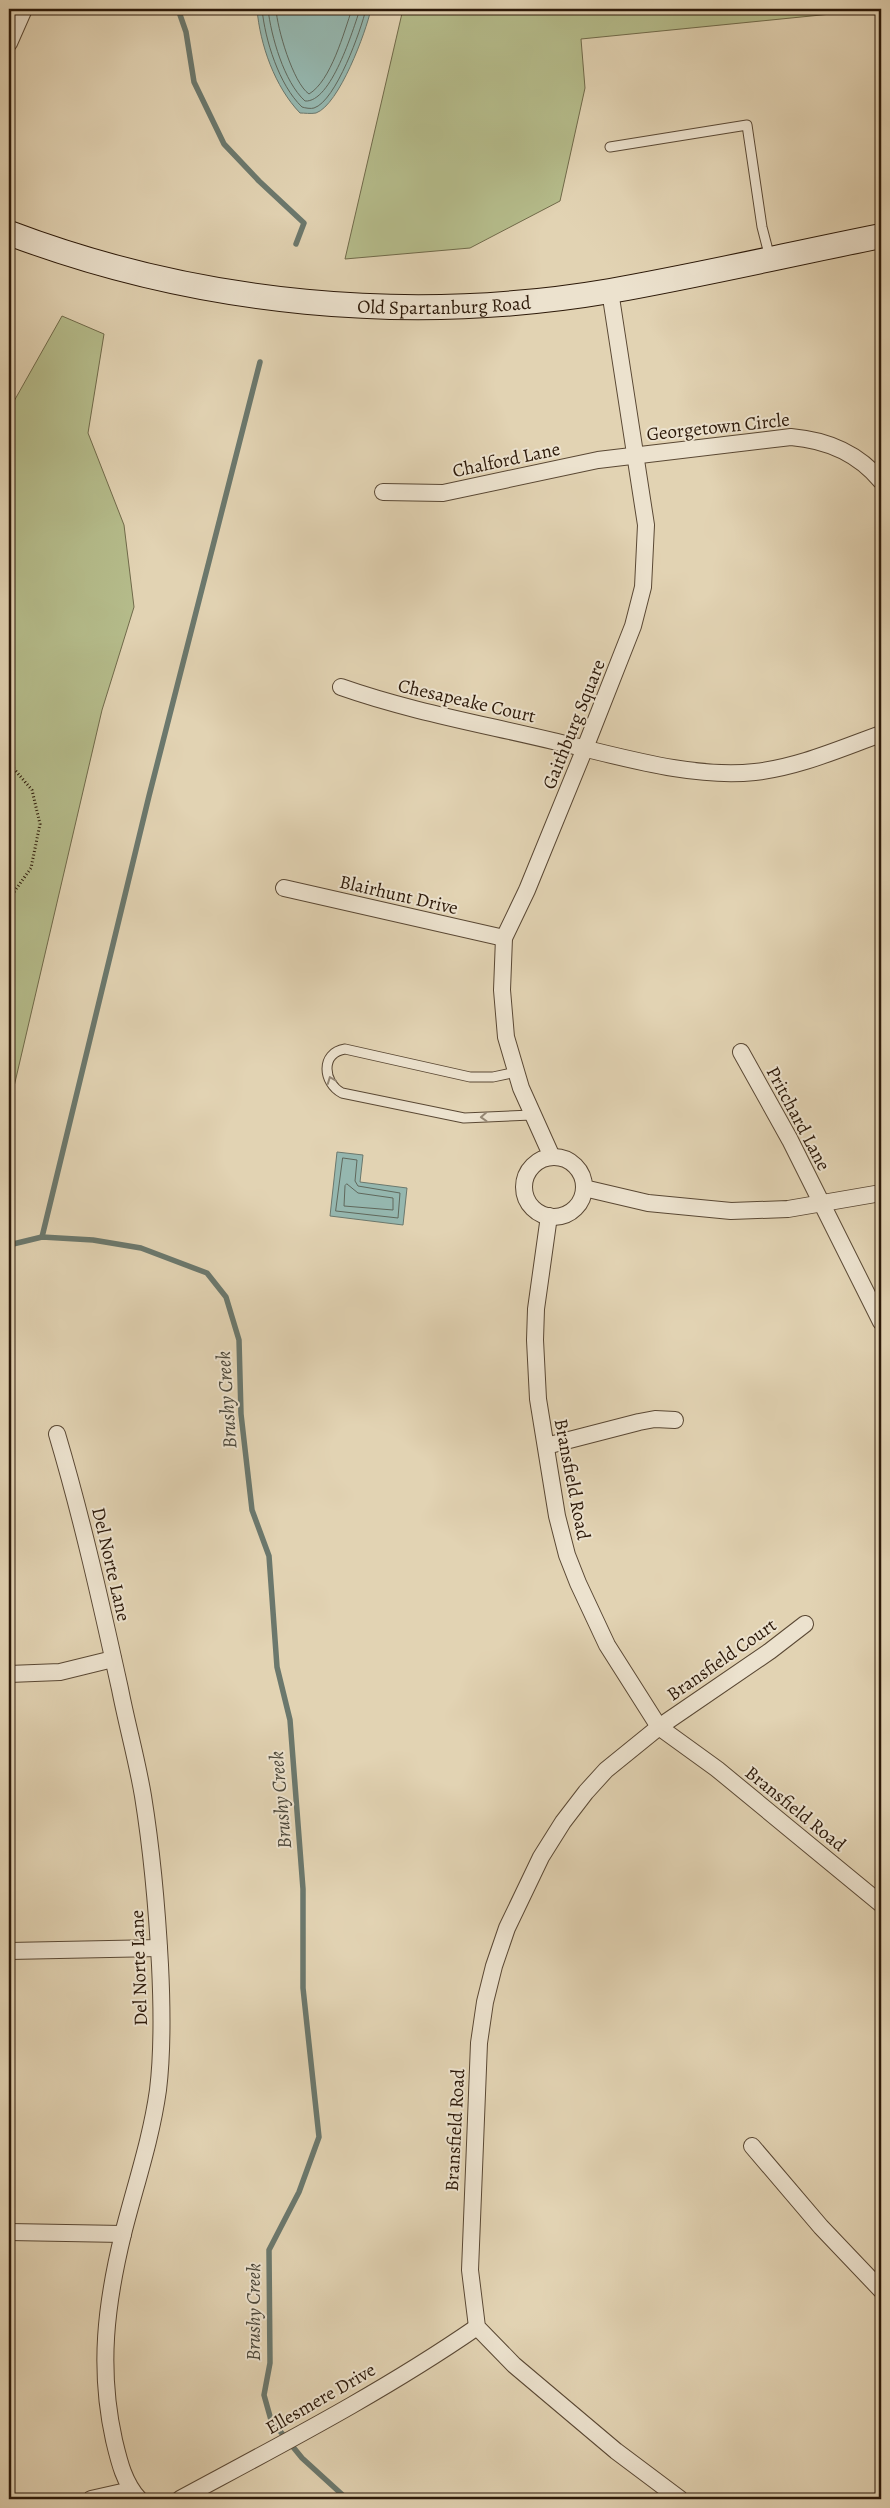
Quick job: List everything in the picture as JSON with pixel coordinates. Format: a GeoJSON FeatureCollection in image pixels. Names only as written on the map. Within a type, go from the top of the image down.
{"type":"FeatureCollection","features":[{"type":"Feature","properties":{"kind":"main road","name":"Old Spartanburg Road"},"geometry":{"type":"LineString","coordinates":[[9,233],[114,268],[199,287],[279,299],[369,306],[451,306],[506,303],[610,291],[881,236]]}},
{"type":"Feature","properties":{"kind":"street"},"geometry":{"type":"LineString","coordinates":[[9,42],[24,9]]}},
{"type":"Feature","properties":{"kind":"street","name":"Gaithburg Square"},"geometry":{"type":"LineString","coordinates":[[552,1157],[532,1115],[516,1072],[506,1037],[503,1014],[504,938],[527,890],[585,748],[633,626],[643,587],[646,525],[637,456],[610,291]]}},
{"type":"Feature","properties":{"kind":"street","name":"Georgetown Circle"},"geometry":{"type":"LineString","coordinates":[[637,456],[770,438],[808,438],[835,446],[857,458],[881,481]]}},
{"type":"Feature","properties":{"kind":"street","name":"Chalford Lane"},"geometry":{"type":"LineString","coordinates":[[383,492],[443,493],[598,460],[637,456]]}},
{"type":"Feature","properties":{"kind":"street","name":"Chesapeake Court"},"geometry":{"type":"LineString","coordinates":[[340,687],[383,702],[585,748],[683,769],[721,773],[753,772],[781,768],[811,760],[881,734]]}},
{"type":"Feature","properties":{"kind":"street","name":"Blairhunt Drive"},"geometry":{"type":"LineString","coordinates":[[284,888],[504,938]]}},
{"type":"Feature","properties":{"kind":"street","name":"Pritchard Lane"},"geometry":{"type":"LineString","coordinates":[[742,1052],[822,1203],[881,1322]]}},
{"type":"Feature","properties":{"kind":"street"},"geometry":{"type":"LineString","coordinates":[[552,1157],[571,1162],[582,1178],[584,1188],[579,1204],[573,1210],[557,1216],[549,1216],[540,1213],[527,1199],[525,1180],[534,1164],[552,1157]]}},
{"type":"Feature","properties":{"kind":"street"},"geometry":{"type":"LineString","coordinates":[[584,1188],[648,1203],[731,1211],[788,1209],[881,1193]]}},
{"type":"Feature","properties":{"kind":"street","name":"Bransfield Road"},"geometry":{"type":"LineString","coordinates":[[549,1216],[547,1242],[536,1309],[535,1340],[538,1399],[557,1516],[578,1584],[607,1646],[659,1727],[717,1768],[881,1904]]}},
{"type":"Feature","properties":{"kind":"street"},"geometry":{"type":"LineString","coordinates":[[546,1446],[639,1422],[655,1419],[675,1420]]}},
{"type":"Feature","properties":{"kind":"street","name":"Del Norte Lane"},"geometry":{"type":"LineString","coordinates":[[57,1434],[75,1495],[142,1793],[152,1864],[159,1948],[162,2002],[158,2089],[143,2162],[123,2234],[107,2314],[104,2386],[119,2460],[135,2495]]}},
{"type":"Feature","properties":{"kind":"street","name":"Bransfield Court"},"geometry":{"type":"LineString","coordinates":[[659,1727],[805,1624]]}},
{"type":"Feature","properties":{"kind":"street"},"geometry":{"type":"LineString","coordinates":[[9,1674],[60,1672],[113,1659]]}},
{"type":"Feature","properties":{"kind":"street","name":"Bransfield Road"},"geometry":{"type":"LineString","coordinates":[[477,2327],[470,2270],[471,2204],[479,2043],[485,2002],[494,1966],[524,1890],[563,1822],[606,1770],[659,1727]]}},
{"type":"Feature","properties":{"kind":"street"},"geometry":{"type":"LineString","coordinates":[[9,1951],[159,1948]]}},
{"type":"Feature","properties":{"kind":"street"},"geometry":{"type":"LineString","coordinates":[[752,2146],[821,2227],[881,2290]]}},
{"type":"Feature","properties":{"kind":"street"},"geometry":{"type":"LineString","coordinates":[[9,2232],[123,2234]]}},
{"type":"Feature","properties":{"kind":"street"},"geometry":{"type":"LineString","coordinates":[[477,2327],[514,2365],[616,2451],[680,2499]]}},
{"type":"Feature","properties":{"kind":"street","name":"Ellesmere Drive"},"geometry":{"type":"LineString","coordinates":[[180,2499],[316,2425],[447,2348],[477,2327]]}},
{"type":"Feature","properties":{"kind":"street"},"geometry":{"type":"LineString","coordinates":[[90,2499],[135,2495]]}},
{"type":"Feature","properties":{"kind":"lane"},"geometry":{"type":"LineString","coordinates":[[610,147],[748,125],[762,227],[770,258]]}},
{"type":"Feature","properties":{"kind":"lane"},"geometry":{"type":"LineString","coordinates":[[516,1072],[493,1077],[470,1077],[345,1049],[335,1050],[330,1056],[328,1069],[329,1080],[334,1089],[342,1093],[464,1118],[532,1115]]}},
{"type":"Feature","properties":{"kind":"path"},"geometry":{"type":"LineString","coordinates":[[9,763],[32,790],[40,824],[31,868],[9,899]]}},
{"type":"Feature","properties":{"kind":"green space"},"geometry":{"type":"Polygon","coordinates":[[[403,9],[881,9],[581,39],[585,88],[560,201],[470,248],[345,259],[403,9]]]}},
{"type":"Feature","properties":{"kind":"green space"},"geometry":{"type":"Polygon","coordinates":[[[62,316],[104,334],[88,433],[124,525],[134,607],[102,710],[9,1108],[9,410],[62,316]]]}},
{"type":"Feature","properties":{"kind":"water"},"geometry":{"type":"Polygon","coordinates":[[[257,9],[371,9],[364,34],[342,83],[334,97],[316,113],[300,113],[283,91],[265,51],[257,9]]]}},
{"type":"Feature","properties":{"kind":"water"},"geometry":{"type":"Polygon","coordinates":[[[337,1152],[363,1155],[360,1182],[407,1188],[403,1225],[330,1216],[337,1152]]]}},
{"type":"Feature","properties":{"kind":"waterway"},"geometry":{"type":"LineString","coordinates":[[178,9],[186,32],[194,82],[224,144],[259,181],[304,223],[296,244]]}},
{"type":"Feature","properties":{"kind":"waterway"},"geometry":{"type":"LineString","coordinates":[[42,1237],[149,796],[260,362]]}},
{"type":"Feature","properties":{"kind":"waterway","name":"Brushy Creek"},"geometry":{"type":"LineString","coordinates":[[9,1245],[42,1237],[93,1240],[141,1248],[207,1273],[226,1297],[239,1340],[241,1414],[252,1510],[269,1556],[277,1667],[290,1720],[303,1889],[303,1988],[319,2137],[299,2192],[269,2250],[270,2363],[264,2395],[271,2420],[302,2458],[347,2499]]}}]}
